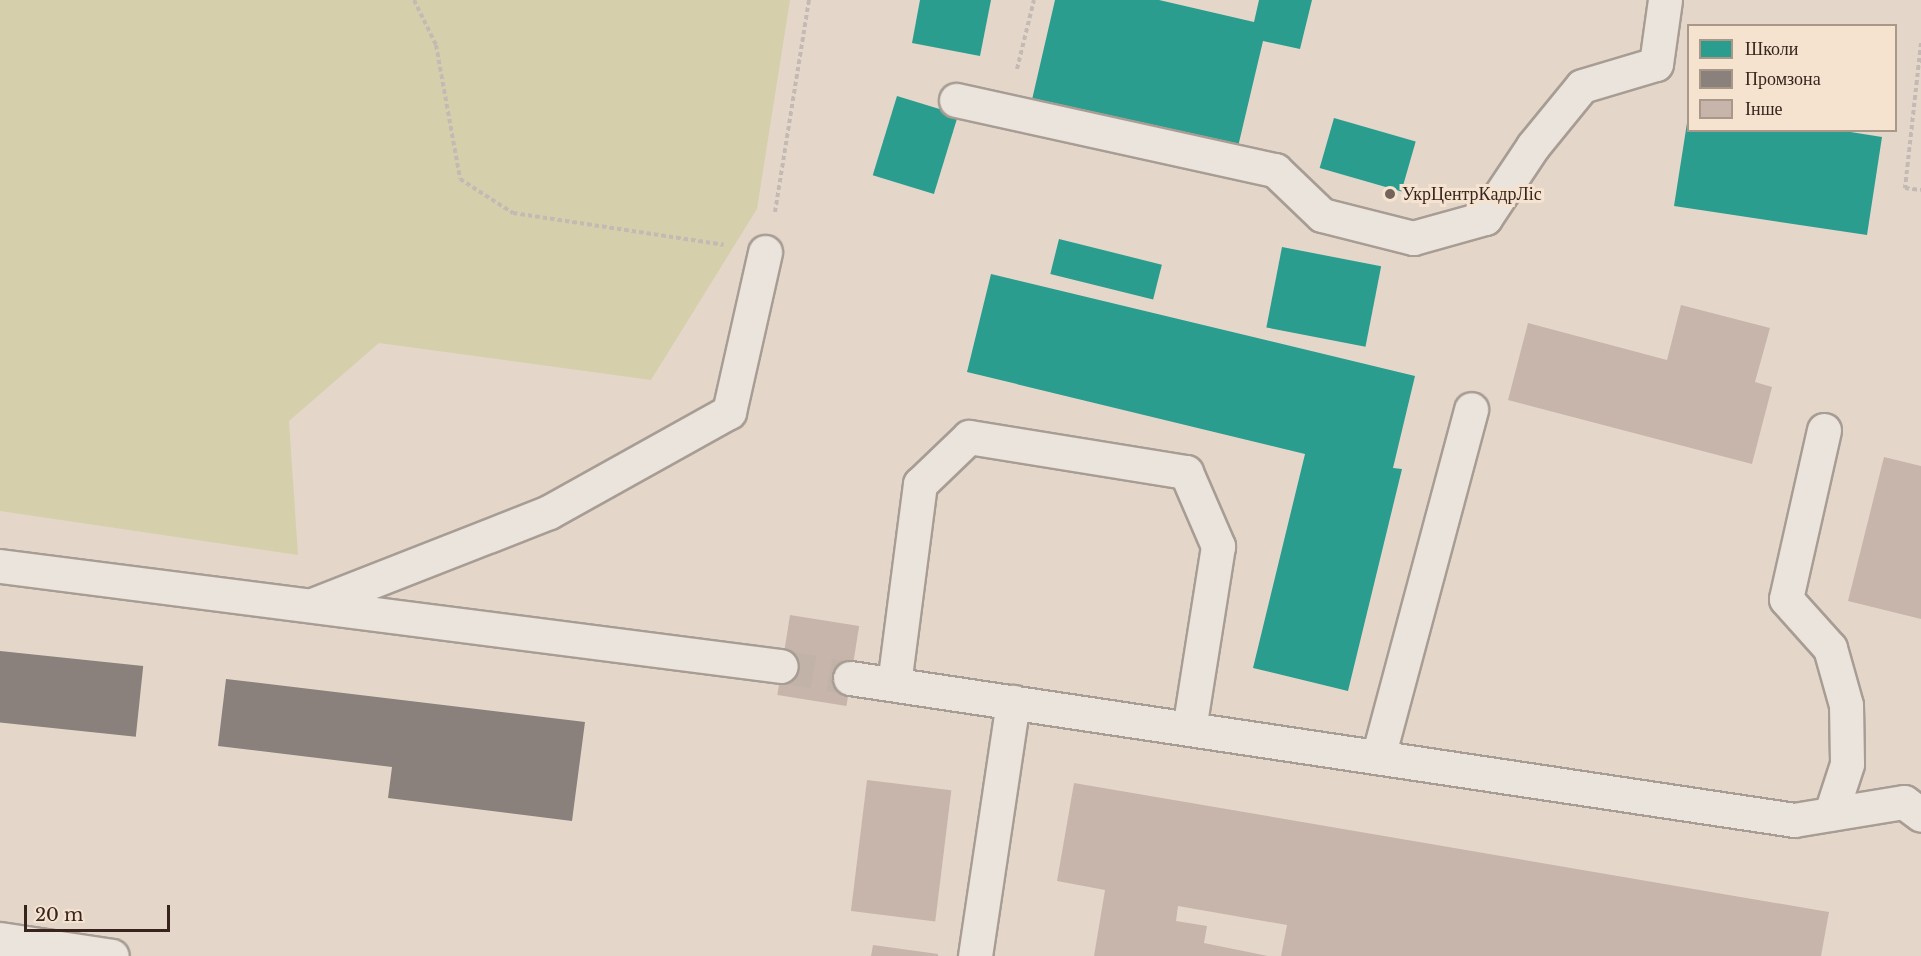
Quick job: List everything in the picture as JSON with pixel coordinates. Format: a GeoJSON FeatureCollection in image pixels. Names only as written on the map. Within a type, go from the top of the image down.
{"type":"FeatureCollection","features":[{"type":"Feature","properties":{"kind":"lane"},"geometry":{"type":"LineString","coordinates":[[956,100],[1275,170],[1322,215],[1413,238],[1485,218],[1533,146],[1582,86],[1656,64],[1665,0]]}},
{"type":"Feature","properties":{"kind":"lane"},"geometry":{"type":"LineString","coordinates":[[307,607],[549,512],[729,412],[765,252]]}},
{"type":"Feature","properties":{"kind":"lane"},"geometry":{"type":"LineString","coordinates":[[1378,757],[1471,409]]}},
{"type":"Feature","properties":{"kind":"lane"},"geometry":{"type":"LineString","coordinates":[[1824,430],[1786,599],[1830,648],[1846,705],[1847,764],[1832,813]]}},
{"type":"Feature","properties":{"kind":"lane"},"geometry":{"type":"LineString","coordinates":[[894,684],[920,484],[969,437],[1186,472],[1218,546],[1189,729]]}},
{"type":"Feature","properties":{"kind":"lane"},"geometry":{"type":"LineString","coordinates":[[0,566],[781,666]]}},
{"type":"Feature","properties":{"kind":"lane"},"geometry":{"type":"LineString","coordinates":[[850,678],[1794,820],[1904,802],[1921,815]]}},
{"type":"Feature","properties":{"kind":"lane"},"geometry":{"type":"LineString","coordinates":[[975,956],[1013,702]]}},
{"type":"Feature","properties":{"kind":"lane"},"geometry":{"type":"LineString","coordinates":[[0,939],[112,956]]}},
{"type":"Feature","properties":{"kind":"path"},"geometry":{"type":"LineString","coordinates":[[414,0],[436,45],[460,178],[513,213],[765,252],[782,188],[809,0]]}},
{"type":"Feature","properties":{"kind":"path"},"geometry":{"type":"LineString","coordinates":[[1006,111],[1034,0]]}},
{"type":"Feature","properties":{"kind":"path"},"geometry":{"type":"LineString","coordinates":[[1921,43],[1905,188],[1921,190]]}},
{"type":"Feature","properties":{"kind":"shaded area"},"geometry":{"type":"Polygon","coordinates":[[[0,0],[790,0],[757,209],[651,380],[379,343],[289,421],[298,555],[0,511],[0,0]]]}},
{"type":"Feature","properties":{"kind":"building: Школи"},"geometry":{"type":"Polygon","coordinates":[[[920,0],[991,0],[980,56],[912,43],[920,0]]]}},
{"type":"Feature","properties":{"kind":"building: Школи"},"geometry":{"type":"Polygon","coordinates":[[[1055,0],[1159,0],[1254,22],[1259,0],[1312,0],[1300,49],[1263,41],[1237,151],[1031,104],[1055,0]]]}},
{"type":"Feature","properties":{"kind":"building: Школи"},"geometry":{"type":"Polygon","coordinates":[[[897,96],[958,115],[934,194],[873,175],[897,96]]]}},
{"type":"Feature","properties":{"kind":"building: Школи"},"geometry":{"type":"Polygon","coordinates":[[[1334,118],[1416,141],[1401,191],[1320,168],[1334,118]]]}},
{"type":"Feature","properties":{"kind":"building: Школи"},"geometry":{"type":"Polygon","coordinates":[[[1687,123],[1687,132],[1851,132],[1882,137],[1867,235],[1674,206],[1687,123]]]}},
{"type":"Feature","properties":{"kind":"building: Школи"},"geometry":{"type":"Polygon","coordinates":[[[1059,239],[1162,265],[1153,300],[1050,274],[1059,239]]]}},
{"type":"Feature","properties":{"kind":"building: Школи"},"geometry":{"type":"Polygon","coordinates":[[[1282,247],[1381,266],[1365,347],[1266,327],[1282,247]]]}},
{"type":"Feature","properties":{"kind":"building: Школи"},"geometry":{"type":"Polygon","coordinates":[[[991,274],[1415,376],[1393,468],[1402,469],[1348,691],[1253,668],[1305,454],[967,372],[991,274]]]}},
{"type":"Feature","properties":{"kind":"building: Промзона"},"geometry":{"type":"Polygon","coordinates":[[[0,651],[143,666],[136,737],[0,722],[0,651]]]}},
{"type":"Feature","properties":{"kind":"building: Промзона"},"geometry":{"type":"Polygon","coordinates":[[[226,679],[585,722],[572,821],[388,798],[392,767],[218,746],[226,679]]]}},
{"type":"Feature","properties":{"kind":"building: Інше"},"geometry":{"type":"Polygon","coordinates":[[[1681,305],[1770,328],[1755,382],[1772,387],[1752,464],[1508,400],[1528,323],[1667,360],[1681,305]]]}},
{"type":"Feature","properties":{"kind":"building: Інше"},"geometry":{"type":"Polygon","coordinates":[[[1884,457],[1921,466],[1921,619],[1848,601],[1884,457]]]}},
{"type":"Feature","properties":{"kind":"building: Інше"},"geometry":{"type":"Polygon","coordinates":[[[790,615],[859,626],[846,706],[777,695],[790,615]]]}},
{"type":"Feature","properties":{"kind":"building: Інше"},"geometry":{"type":"Polygon","coordinates":[[[867,780],[951,790],[935,921],[851,911],[867,780]]]}},
{"type":"Feature","properties":{"kind":"building: Інше"},"geometry":{"type":"Polygon","coordinates":[[[1074,783],[1829,912],[1821,956],[1281,956],[1287,925],[1178,906],[1176,921],[1207,926],[1204,943],[1268,956],[1094,956],[1105,890],[1057,881],[1074,783]]]}},
{"type":"Feature","properties":{"kind":"building: Інше"},"geometry":{"type":"Polygon","coordinates":[[[873,945],[938,954],[938,956],[871,956],[873,945]]]}},
{"type":"Feature","properties":{"kind":"tunnel"},"geometry":{"type":"LineString","coordinates":[[781,666],[850,678]]}},
{"type":"Feature","properties":{"kind":"place","name":"УкрЦентрКадрЛіс"},"geometry":{"type":"Point","coordinates":[1390,194]}}]}
